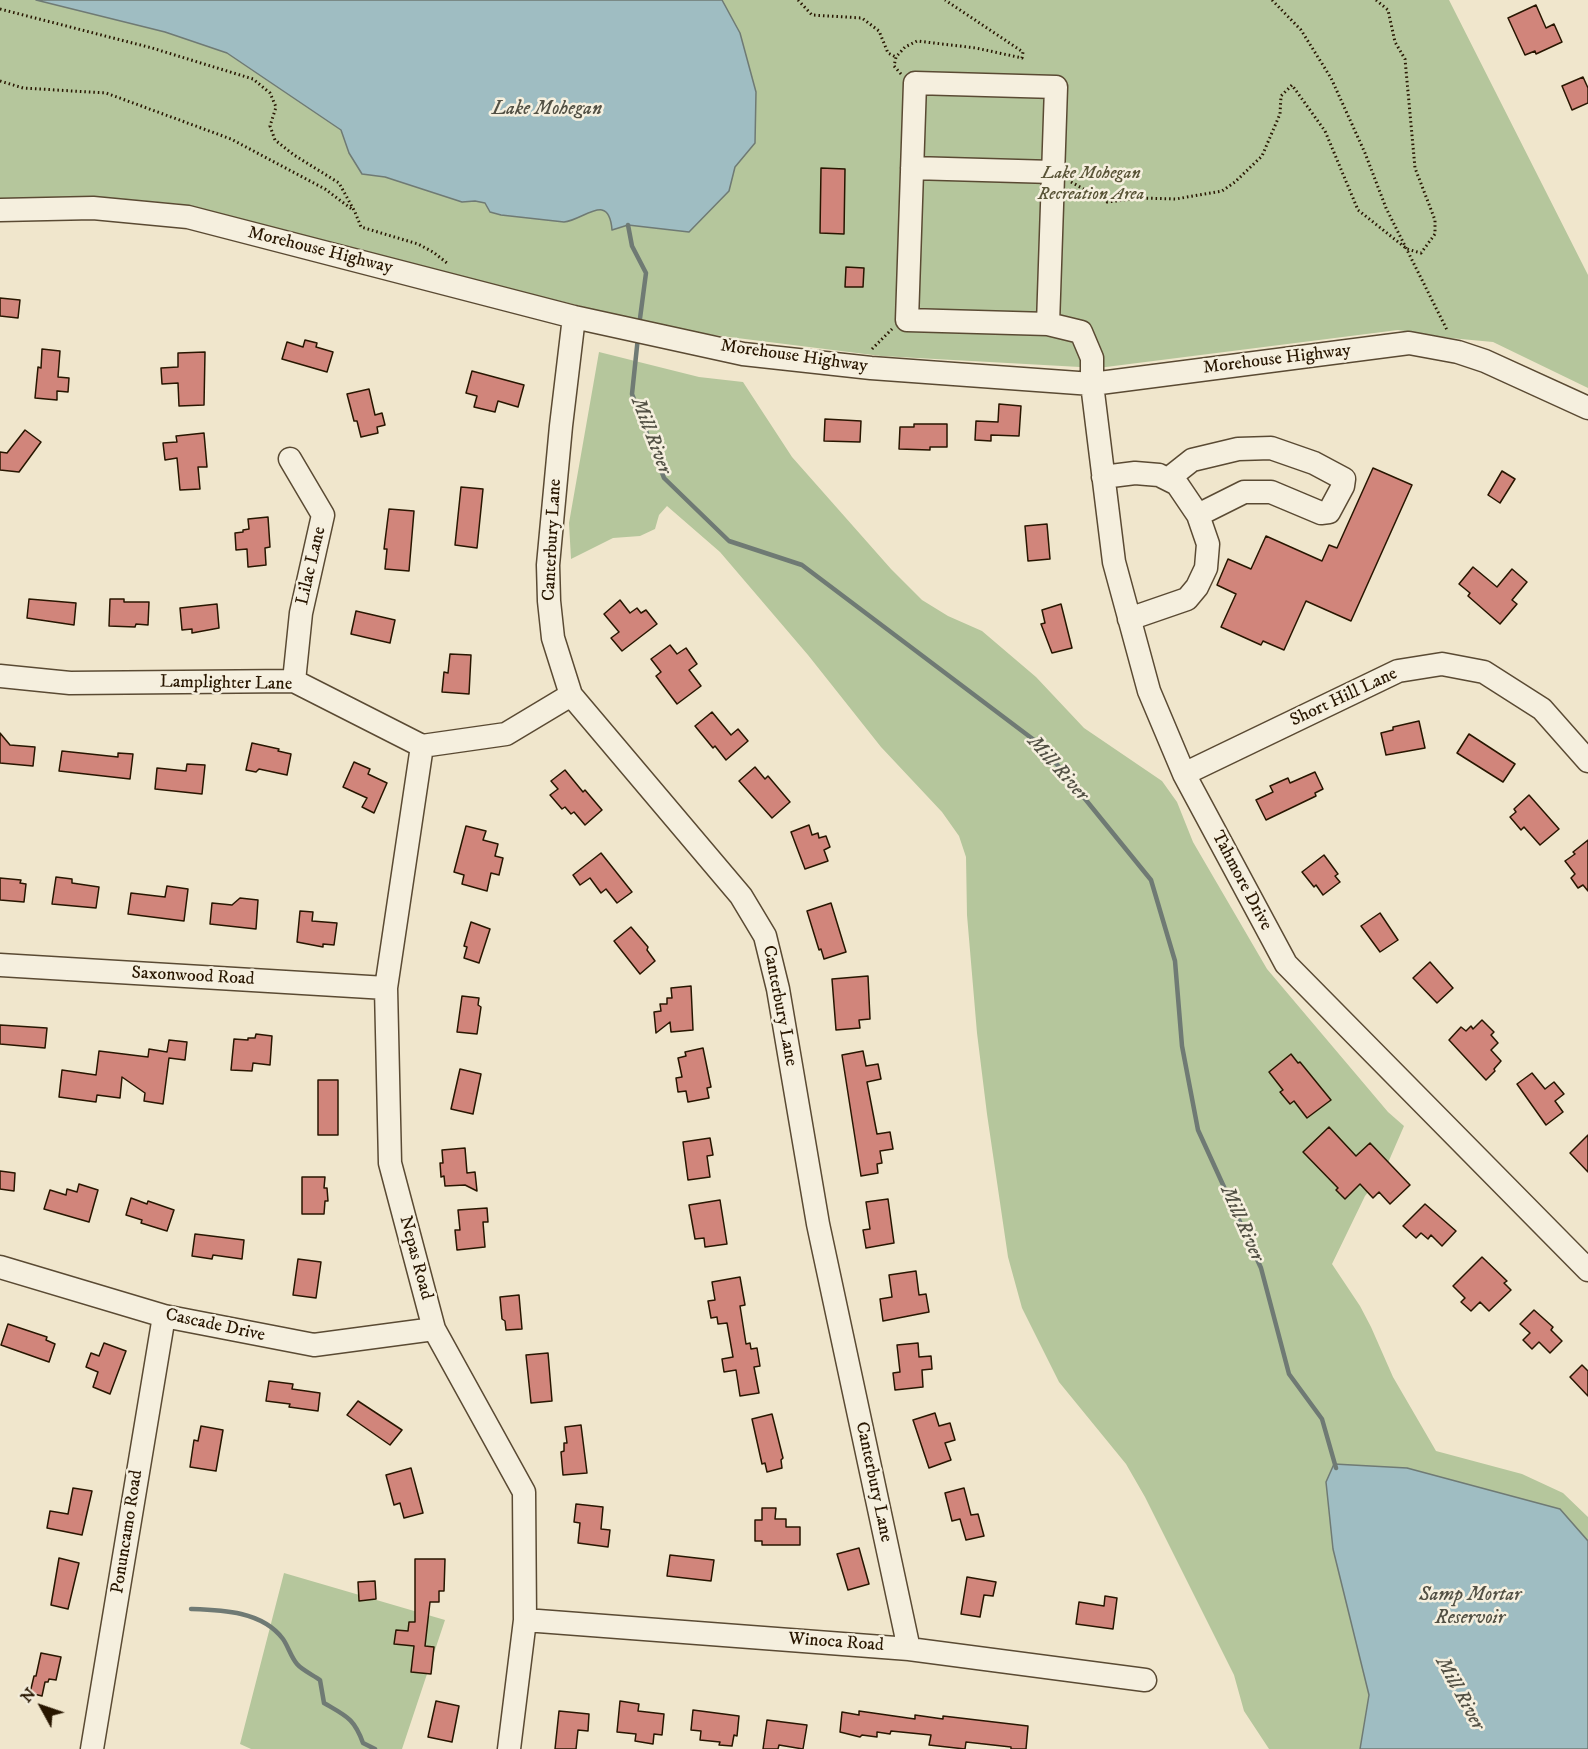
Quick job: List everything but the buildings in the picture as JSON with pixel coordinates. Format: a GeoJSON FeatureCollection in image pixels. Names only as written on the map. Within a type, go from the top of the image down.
{"type":"FeatureCollection","features":[{"type":"Feature","properties":{"kind":"street"},"geometry":{"type":"LineString","coordinates":[[915,83],[1056,87],[1053,172],[1048,324],[907,320],[915,83]]}},
{"type":"Feature","properties":{"kind":"street"},"geometry":{"type":"LineString","coordinates":[[912,168],[1053,172]]}},
{"type":"Feature","properties":{"kind":"street","name":"Morehouse Highway"},"geometry":{"type":"LineString","coordinates":[[0,210],[93,208],[188,218],[574,317],[755,355],[871,368],[1092,384],[1409,344],[1458,352],[1485,361],[1588,408]]}},
{"type":"Feature","properties":{"kind":"street","name":"Canterbury Lane"},"geometry":{"type":"LineString","coordinates":[[574,317],[548,565],[553,638],[571,696],[741,896],[765,936],[778,989],[818,1224],[909,1649]]}},
{"type":"Feature","properties":{"kind":"street","name":"Tahmore Drive"},"geometry":{"type":"LineString","coordinates":[[1048,324],[1081,332],[1092,358],[1092,384],[1114,562],[1149,691],[1184,774],[1286,964],[1588,1270]]}},
{"type":"Feature","properties":{"kind":"street"},"geometry":{"type":"LineString","coordinates":[[1168,479],[1192,460],[1238,449],[1272,448],[1314,463],[1344,479],[1343,486],[1329,512],[1321,513],[1271,492],[1245,492],[1198,515]]}},
{"type":"Feature","properties":{"kind":"street","name":"Lilac Lane"},"geometry":{"type":"LineString","coordinates":[[290,459],[323,515],[301,613],[294,681]]}},
{"type":"Feature","properties":{"kind":"street"},"geometry":{"type":"LineString","coordinates":[[1103,477],[1135,473],[1160,475],[1177,484],[1198,515],[1208,544],[1206,568],[1197,587],[1186,599],[1130,619]]}},
{"type":"Feature","properties":{"kind":"street","name":"Short Hill Lane"},"geometry":{"type":"LineString","coordinates":[[1184,774],[1398,671],[1442,664],[1484,672],[1542,709],[1588,761]]}},
{"type":"Feature","properties":{"kind":"street","name":"Lamplighter Lane"},"geometry":{"type":"LineString","coordinates":[[0,676],[70,683],[294,681],[422,746]]}},
{"type":"Feature","properties":{"kind":"street"},"geometry":{"type":"LineString","coordinates":[[422,746],[506,735],[571,696]]}},
{"type":"Feature","properties":{"kind":"street","name":"Nepas Road"},"geometry":{"type":"LineString","coordinates":[[422,746],[386,988],[390,1163],[434,1329],[524,1491],[525,1620],[509,1749]]}},
{"type":"Feature","properties":{"kind":"street","name":"Saxonwood Road"},"geometry":{"type":"LineString","coordinates":[[0,965],[386,988]]}},
{"type":"Feature","properties":{"kind":"street","name":"Cascade Drive"},"geometry":{"type":"LineString","coordinates":[[0,1267],[164,1316],[314,1346],[434,1329]]}},
{"type":"Feature","properties":{"kind":"street","name":"Ponuncamo Road"},"geometry":{"type":"LineString","coordinates":[[92,1749],[164,1316]]}},
{"type":"Feature","properties":{"kind":"street","name":"Winoca Road"},"geometry":{"type":"LineString","coordinates":[[525,1620],[909,1649],[1145,1680]]}},
{"type":"Feature","properties":{"kind":"path"},"geometry":{"type":"LineString","coordinates":[[798,0],[812,15],[862,18],[879,32],[888,53],[896,57],[917,41],[976,48],[1022,58],[1023,52],[945,0]]}},
{"type":"Feature","properties":{"kind":"path"},"geometry":{"type":"LineString","coordinates":[[1272,0],[1301,30],[1331,78],[1365,153],[1386,208],[1458,352]]}},
{"type":"Feature","properties":{"kind":"path"},"geometry":{"type":"LineString","coordinates":[[1053,172],[1107,202],[1142,198],[1176,199],[1222,190],[1235,182],[1262,156],[1281,114],[1281,96],[1292,85],[1325,131],[1358,210],[1407,249],[1420,253],[1435,234],[1435,220],[1414,168],[1405,59],[1395,42],[1388,10],[1376,0]]}},
{"type":"Feature","properties":{"kind":"path"},"geometry":{"type":"LineString","coordinates":[[0,9],[152,48],[253,79],[270,93],[276,106],[270,126],[275,140],[294,155],[339,183],[361,227],[418,244],[433,252],[451,267]]}},
{"type":"Feature","properties":{"kind":"path"},"geometry":{"type":"LineString","coordinates":[[0,81],[22,88],[106,93],[231,139],[326,189],[355,212]]}},
{"type":"Feature","properties":{"kind":"green space","name":"Lake Mohegan Recreation Area"},"geometry":{"type":"Polygon","coordinates":[[[0,0],[1449,0],[1588,275],[1588,388],[1493,342],[1398,330],[1098,368],[881,356],[673,330],[396,262],[180,204],[91,196],[0,199],[0,0]]]}},
{"type":"Feature","properties":{"kind":"green space"},"geometry":{"type":"Polygon","coordinates":[[[599,352],[699,377],[743,382],[792,457],[891,569],[922,600],[948,616],[982,631],[1036,677],[1084,728],[1162,781],[1177,802],[1193,842],[1267,969],[1388,1112],[1404,1126],[1384,1172],[1365,1196],[1332,1264],[1360,1306],[1393,1377],[1436,1451],[1522,1474],[1563,1493],[1588,1517],[1588,1749],[1269,1749],[1244,1711],[1234,1675],[1145,1497],[1126,1464],[1059,1382],[1022,1308],[1008,1257],[987,1114],[977,1033],[967,915],[966,857],[959,836],[942,812],[881,747],[808,655],[720,552],[667,506],[659,515],[655,529],[640,536],[613,538],[571,559],[569,523],[599,352]]]}},
{"type":"Feature","properties":{"kind":"green space"},"geometry":{"type":"Polygon","coordinates":[[[284,1573],[445,1620],[402,1749],[251,1749],[240,1744],[284,1573]]]}},
{"type":"Feature","properties":{"kind":"water","name":"Lake Mohegan"},"geometry":{"type":"Polygon","coordinates":[[[36,0],[722,0],[740,33],[756,92],[755,143],[735,167],[729,191],[689,232],[628,225],[612,230],[610,218],[606,212],[601,210],[564,222],[501,215],[490,212],[485,203],[462,202],[385,177],[362,174],[349,153],[341,130],[227,53],[165,32],[36,0]]]}},
{"type":"Feature","properties":{"kind":"water","name":"Samp Mortar Reservoir"},"geometry":{"type":"Polygon","coordinates":[[[1334,1464],[1407,1468],[1560,1509],[1588,1541],[1588,1749],[1360,1749],[1369,1695],[1333,1549],[1326,1482],[1334,1464]]]}},
{"type":"Feature","properties":{"kind":"waterway","name":"Mill River"},"geometry":{"type":"LineString","coordinates":[[628,225],[632,246],[646,273],[639,326]]}},
{"type":"Feature","properties":{"kind":"waterway","name":"Mill River"},"geometry":{"type":"LineString","coordinates":[[638,337],[632,394],[664,478],[729,541],[802,565],[1042,746],[1151,880],[1175,961],[1182,1046],[1198,1130],[1261,1268],[1289,1374],[1322,1419],[1336,1468]]}},
{"type":"Feature","properties":{"kind":"waterway"},"geometry":{"type":"LineString","coordinates":[[191,1609],[216,1610],[253,1617],[274,1630],[283,1639],[297,1664],[320,1680],[324,1703],[348,1718],[363,1743],[375,1749]]}}]}
